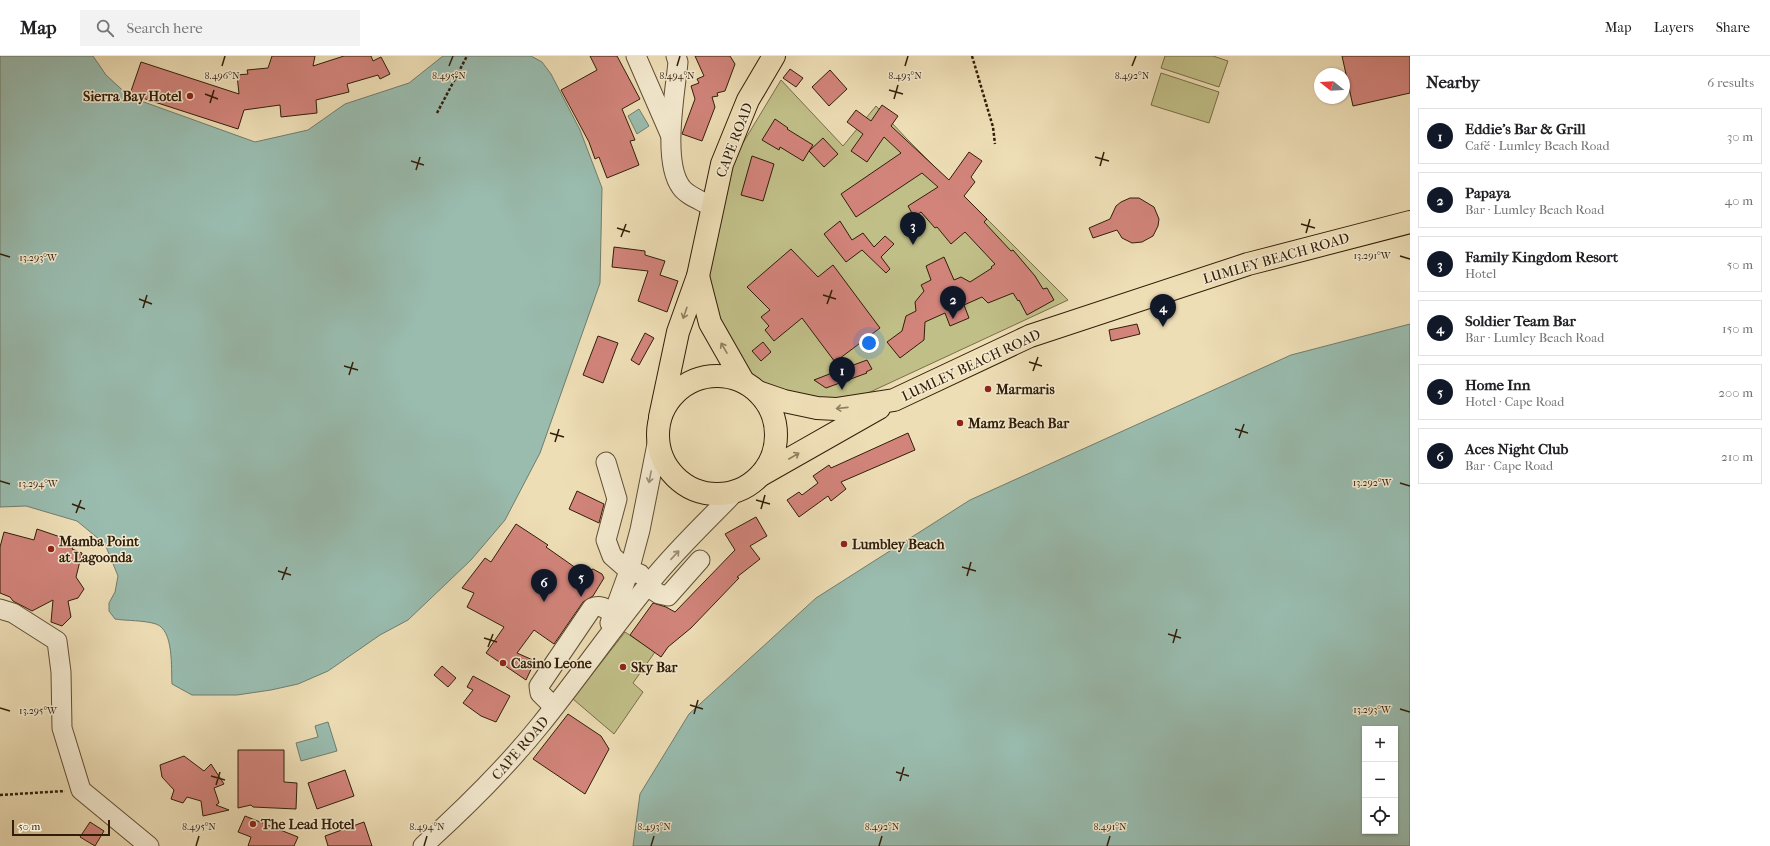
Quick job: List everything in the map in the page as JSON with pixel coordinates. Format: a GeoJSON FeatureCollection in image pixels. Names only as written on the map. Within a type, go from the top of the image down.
{"type":"FeatureCollection","features":[{"type":"Feature","properties":{"kind":"main road","name":"CAPE ROAD"},"geometry":{"type":"LineString","coordinates":[[660,417],[678,332],[698,276],[722,164],[748,100],[774,56]]}},
{"type":"Feature","properties":{"kind":"main road","name":"LUMLEY BEACH ROAD"},"geometry":{"type":"LineString","coordinates":[[751,386],[784,401],[817,408],[836,409],[894,400],[1030,336],[1248,264],[1410,222]]}},
{"type":"Feature","properties":{"kind":"main road"},"geometry":{"type":"LineString","coordinates":[[698,276],[710,324],[751,386],[772,411],[777,433],[773,456],[760,476]]}},
{"type":"Feature","properties":{"kind":"main road"},"geometry":{"type":"LineString","coordinates":[[751,386],[727,376],[716,376],[694,380],[680,389],[668,401],[660,417],[658,439],[663,460],[675,478],[693,490],[714,495],[735,492],[748,486],[760,476],[894,400]]}},
{"type":"Feature","properties":{"kind":"street"},"geometry":{"type":"LineString","coordinates":[[636,56],[671,135]]}},
{"type":"Feature","properties":{"kind":"street"},"geometry":{"type":"LineString","coordinates":[[676,56],[678,62],[671,135],[673,172],[681,187],[686,192],[712,207]]}},
{"type":"Feature","properties":{"kind":"street","name":"CAPE ROAD"},"geometry":{"type":"LineString","coordinates":[[605,639],[630,571],[640,530],[658,439]]}},
{"type":"Feature","properties":{"kind":"street"},"geometry":{"type":"LineString","coordinates":[[606,462],[617,499],[606,540],[612,556],[630,571],[650,582],[659,594],[668,596],[700,560]]}},
{"type":"Feature","properties":{"kind":"street","name":"CAPE ROAD"},"geometry":{"type":"LineString","coordinates":[[423,846],[502,770],[554,707],[650,582],[735,492]]}},
{"type":"Feature","properties":{"kind":"street"},"geometry":{"type":"LineString","coordinates":[[554,707],[540,693],[540,686],[592,608],[596,606],[602,607],[614,614]]}},
{"type":"Feature","properties":{"kind":"street"},"geometry":{"type":"LineString","coordinates":[[0,609],[13,613],[57,641],[61,672],[62,728],[81,790],[149,846]]}},
{"type":"Feature","properties":{"kind":"path"},"geometry":{"type":"LineString","coordinates":[[437,112],[467,56]]}},
{"type":"Feature","properties":{"kind":"path"},"geometry":{"type":"LineString","coordinates":[[972,56],[993,127],[995,144]]}},
{"type":"Feature","properties":{"kind":"path"},"geometry":{"type":"LineString","coordinates":[[0,795],[81,790]]}},
{"type":"Feature","properties":{"kind":"shaded area"},"geometry":{"type":"Polygon","coordinates":[[[0,56],[93,56],[106,75],[130,97],[255,142],[308,130],[345,104],[409,83],[443,56],[531,56],[542,62],[551,74],[580,130],[602,188],[600,283],[540,453],[505,520],[471,560],[408,620],[380,635],[328,671],[298,684],[271,690],[237,695],[192,695],[172,684],[169,641],[162,628],[156,624],[141,621],[115,619],[109,611],[109,603],[115,592],[118,576],[105,544],[77,521],[26,506],[0,507],[0,56]]]}},
{"type":"Feature","properties":{"kind":"shaded area"},"geometry":{"type":"Polygon","coordinates":[[[1165,56],[1213,56],[1228,61],[1219,87],[1161,68],[1165,56]]]}},
{"type":"Feature","properties":{"kind":"shaded area"},"geometry":{"type":"Polygon","coordinates":[[[1161,73],[1219,92],[1209,123],[1151,105],[1161,73]]]}},
{"type":"Feature","properties":{"kind":"shaded area"},"geometry":{"type":"Polygon","coordinates":[[[781,80],[843,146],[876,106],[1068,300],[825,413],[750,382],[711,318],[705,255],[726,171],[781,80]]]}},
{"type":"Feature","properties":{"kind":"shaded area"},"geometry":{"type":"Polygon","coordinates":[[[639,109],[649,126],[637,134],[628,116],[639,109]]]}},
{"type":"Feature","properties":{"kind":"shaded area"},"geometry":{"type":"Polygon","coordinates":[[[1410,324],[1410,846],[633,846],[640,794],[689,714],[816,598],[970,500],[1291,355],[1410,324]]]}},
{"type":"Feature","properties":{"kind":"shaded area"},"geometry":{"type":"Polygon","coordinates":[[[625,632],[655,652],[633,683],[643,692],[614,734],[573,699],[625,632]]]}},
{"type":"Feature","properties":{"kind":"shaded area"},"geometry":{"type":"Polygon","coordinates":[[[328,722],[337,751],[301,761],[296,743],[318,737],[315,726],[328,722]]]}},
{"type":"Feature","properties":{"kind":"building"},"geometry":{"type":"Polygon","coordinates":[[[272,56],[315,56],[313,66],[344,56],[371,56],[373,61],[381,57],[390,74],[380,79],[378,75],[347,84],[349,92],[316,100],[317,113],[281,117],[280,105],[244,110],[238,129],[130,94],[141,62],[239,94],[237,75],[248,74],[247,70],[268,68],[272,56]]]}},
{"type":"Feature","properties":{"kind":"building"},"geometry":{"type":"Polygon","coordinates":[[[590,56],[617,56],[640,99],[622,109],[635,140],[630,141],[639,165],[607,178],[599,157],[595,159],[589,142],[561,90],[597,70],[590,56]]]}},
{"type":"Feature","properties":{"kind":"building"},"geometry":{"type":"Polygon","coordinates":[[[695,56],[730,56],[735,64],[725,91],[717,93],[718,96],[712,97],[715,107],[702,141],[682,134],[695,99],[691,86],[699,83],[697,79],[704,76],[695,56]]]}},
{"type":"Feature","properties":{"kind":"building"},"geometry":{"type":"Polygon","coordinates":[[[1342,56],[1410,56],[1410,93],[1353,106],[1350,92],[1350,68],[1345,68],[1342,56]]]}},
{"type":"Feature","properties":{"kind":"building"},"geometry":{"type":"Polygon","coordinates":[[[790,69],[803,78],[796,87],[783,78],[790,69]]]}},
{"type":"Feature","properties":{"kind":"building"},"geometry":{"type":"Polygon","coordinates":[[[830,70],[847,89],[829,106],[812,87],[830,70]]]}},
{"type":"Feature","properties":{"kind":"building"},"geometry":{"type":"Polygon","coordinates":[[[882,105],[898,116],[891,126],[949,180],[969,152],[982,161],[971,177],[975,182],[964,196],[987,219],[984,222],[1011,251],[1013,250],[1035,276],[1043,289],[1047,288],[1054,300],[1027,315],[1019,300],[1018,301],[1013,293],[988,303],[982,297],[964,305],[969,318],[950,326],[945,313],[925,322],[924,340],[900,358],[887,342],[902,331],[906,316],[916,311],[915,302],[924,291],[921,285],[931,280],[926,266],[944,257],[954,280],[961,277],[970,282],[992,268],[991,267],[995,264],[965,232],[951,244],[937,227],[935,228],[921,212],[914,217],[908,206],[938,187],[922,173],[856,217],[841,194],[901,153],[884,137],[867,162],[851,151],[863,134],[847,122],[856,110],[871,121],[882,105]]]}},
{"type":"Feature","properties":{"kind":"building"},"geometry":{"type":"Polygon","coordinates":[[[775,119],[788,128],[787,129],[813,145],[803,161],[780,147],[779,150],[762,140],[775,119]]]}},
{"type":"Feature","properties":{"kind":"building"},"geometry":{"type":"Polygon","coordinates":[[[823,138],[838,154],[824,167],[809,151],[823,138]]]}},
{"type":"Feature","properties":{"kind":"building"},"geometry":{"type":"Polygon","coordinates":[[[752,156],[774,164],[763,201],[741,195],[752,156]]]}},
{"type":"Feature","properties":{"kind":"building"},"geometry":{"type":"Polygon","coordinates":[[[1130,198],[1139,198],[1154,207],[1159,219],[1158,226],[1153,236],[1142,242],[1132,243],[1122,238],[1117,230],[1093,238],[1089,228],[1110,219],[1116,206],[1130,198]]]}},
{"type":"Feature","properties":{"kind":"building"},"geometry":{"type":"Polygon","coordinates":[[[840,221],[852,240],[863,233],[874,247],[885,236],[894,244],[881,257],[890,269],[886,273],[862,250],[846,262],[824,234],[840,221]]]}},
{"type":"Feature","properties":{"kind":"building"},"geometry":{"type":"Polygon","coordinates":[[[614,247],[645,251],[645,255],[665,261],[660,275],[678,281],[667,312],[638,301],[648,271],[612,267],[614,247]]]}},
{"type":"Feature","properties":{"kind":"building"},"geometry":{"type":"Polygon","coordinates":[[[791,249],[818,277],[833,265],[880,328],[835,362],[802,318],[774,341],[765,330],[769,326],[761,317],[770,310],[747,287],[791,249]]]}},
{"type":"Feature","properties":{"kind":"building"},"geometry":{"type":"Polygon","coordinates":[[[1137,324],[1140,334],[1111,341],[1109,330],[1137,324]]]}},
{"type":"Feature","properties":{"kind":"building"},"geometry":{"type":"Polygon","coordinates":[[[645,333],[654,338],[639,365],[631,360],[645,333]]]}},
{"type":"Feature","properties":{"kind":"building"},"geometry":{"type":"Polygon","coordinates":[[[598,336],[618,343],[603,383],[583,375],[598,336]]]}},
{"type":"Feature","properties":{"kind":"building"},"geometry":{"type":"Polygon","coordinates":[[[763,342],[771,352],[761,361],[752,351],[763,342]]]}},
{"type":"Feature","properties":{"kind":"building"},"geometry":{"type":"Polygon","coordinates":[[[867,360],[872,369],[866,372],[867,373],[826,388],[814,380],[832,373],[842,372],[840,370],[867,360]]]}},
{"type":"Feature","properties":{"kind":"building"},"geometry":{"type":"Polygon","coordinates":[[[908,433],[915,450],[841,482],[846,489],[831,501],[828,496],[799,517],[787,500],[799,492],[802,495],[818,483],[813,476],[829,465],[831,468],[908,433]]]}},
{"type":"Feature","properties":{"kind":"building"},"geometry":{"type":"Polygon","coordinates":[[[577,491],[604,504],[599,523],[569,509],[577,491]]]}},
{"type":"Feature","properties":{"kind":"building"},"geometry":{"type":"Polygon","coordinates":[[[756,517],[767,536],[750,546],[760,559],[737,577],[739,578],[691,628],[668,647],[661,657],[630,635],[653,603],[666,607],[675,612],[735,550],[725,534],[756,517]]]}},
{"type":"Feature","properties":{"kind":"building"},"geometry":{"type":"Polygon","coordinates":[[[516,524],[548,545],[546,547],[583,573],[593,569],[602,574],[604,578],[593,596],[583,602],[554,644],[534,630],[517,653],[535,661],[526,680],[486,653],[504,627],[467,607],[474,593],[462,588],[485,558],[491,562],[516,524]]]}},
{"type":"Feature","properties":{"kind":"building"},"geometry":{"type":"Polygon","coordinates":[[[37,529],[75,542],[72,549],[82,553],[76,577],[84,589],[78,598],[68,601],[71,617],[62,626],[51,622],[53,600],[32,611],[13,601],[10,597],[0,593],[0,547],[4,532],[34,540],[37,529]]]}},
{"type":"Feature","properties":{"kind":"building"},"geometry":{"type":"Polygon","coordinates":[[[442,666],[456,678],[448,687],[434,675],[442,666]]]}},
{"type":"Feature","properties":{"kind":"building"},"geometry":{"type":"Polygon","coordinates":[[[473,676],[510,696],[496,722],[481,716],[463,703],[473,690],[467,687],[473,676]]]}},
{"type":"Feature","properties":{"kind":"building"},"geometry":{"type":"Polygon","coordinates":[[[568,714],[601,736],[609,749],[585,794],[533,759],[568,714]]]}},
{"type":"Feature","properties":{"kind":"building"},"geometry":{"type":"Polygon","coordinates":[[[238,750],[284,750],[284,782],[297,783],[296,809],[253,807],[251,805],[238,808],[238,750]]]}},
{"type":"Feature","properties":{"kind":"building"},"geometry":{"type":"Polygon","coordinates":[[[184,756],[204,771],[211,764],[224,784],[214,788],[219,803],[216,805],[229,810],[203,816],[201,801],[187,797],[183,803],[171,799],[174,790],[162,777],[160,765],[184,756]]]}},
{"type":"Feature","properties":{"kind":"building"},"geometry":{"type":"Polygon","coordinates":[[[345,770],[354,796],[317,809],[308,783],[345,770]]]}},
{"type":"Feature","properties":{"kind":"building","name":"The Lead Hotel"},"geometry":{"type":"Polygon","coordinates":[[[245,816],[298,837],[294,846],[248,846],[251,837],[238,832],[245,816]]]}},
{"type":"Feature","properties":{"kind":"building"},"geometry":{"type":"Polygon","coordinates":[[[90,822],[104,831],[95,846],[80,837],[90,822]]]}},
{"type":"Feature","properties":{"kind":"building"},"geometry":{"type":"Polygon","coordinates":[[[364,822],[372,846],[328,846],[325,836],[364,822]]]}},
{"type":"Feature","properties":{"kind":"place","name":"Sierra Bay Hotel"},"geometry":{"type":"Point","coordinates":[190,96]}},
{"type":"Feature","properties":{"kind":"place","name":"Family Kingdom Resort"},"geometry":{"type":"Point","coordinates":[913,245]}},
{"type":"Feature","properties":{"kind":"place","name":"Papaya"},"geometry":{"type":"Point","coordinates":[953,319]}},
{"type":"Feature","properties":{"kind":"place","name":"Soldier Team Bar"},"geometry":{"type":"Point","coordinates":[1163,327]}},
{"type":"Feature","properties":{"kind":"place","name":"Marmaris"},"geometry":{"type":"Point","coordinates":[988,389]}},
{"type":"Feature","properties":{"kind":"place","name":"Eddie’s Bar & Grill"},"geometry":{"type":"Point","coordinates":[842,390]}},
{"type":"Feature","properties":{"kind":"place","name":"Mamz Beach Bar"},"geometry":{"type":"Point","coordinates":[960,423]}},
{"type":"Feature","properties":{"kind":"place","name":"Lumbley Beach"},"geometry":{"type":"Point","coordinates":[844,544]}},
{"type":"Feature","properties":{"kind":"place","name":"Mamba Point at Lagoonda"},"geometry":{"type":"Point","coordinates":[51,549]}},
{"type":"Feature","properties":{"kind":"place","name":"Home Inn"},"geometry":{"type":"Point","coordinates":[581,597]}},
{"type":"Feature","properties":{"kind":"place","name":"Aces Night Club"},"geometry":{"type":"Point","coordinates":[544,602]}},
{"type":"Feature","properties":{"kind":"place","name":"Casino Leone"},"geometry":{"type":"Point","coordinates":[503,663]}},
{"type":"Feature","properties":{"kind":"place","name":"Sky Bar"},"geometry":{"type":"Point","coordinates":[623,667]}},
{"type":"Feature","properties":{"kind":"place","name":"The Lead Hotel"},"geometry":{"type":"Point","coordinates":[253,824]}}]}
